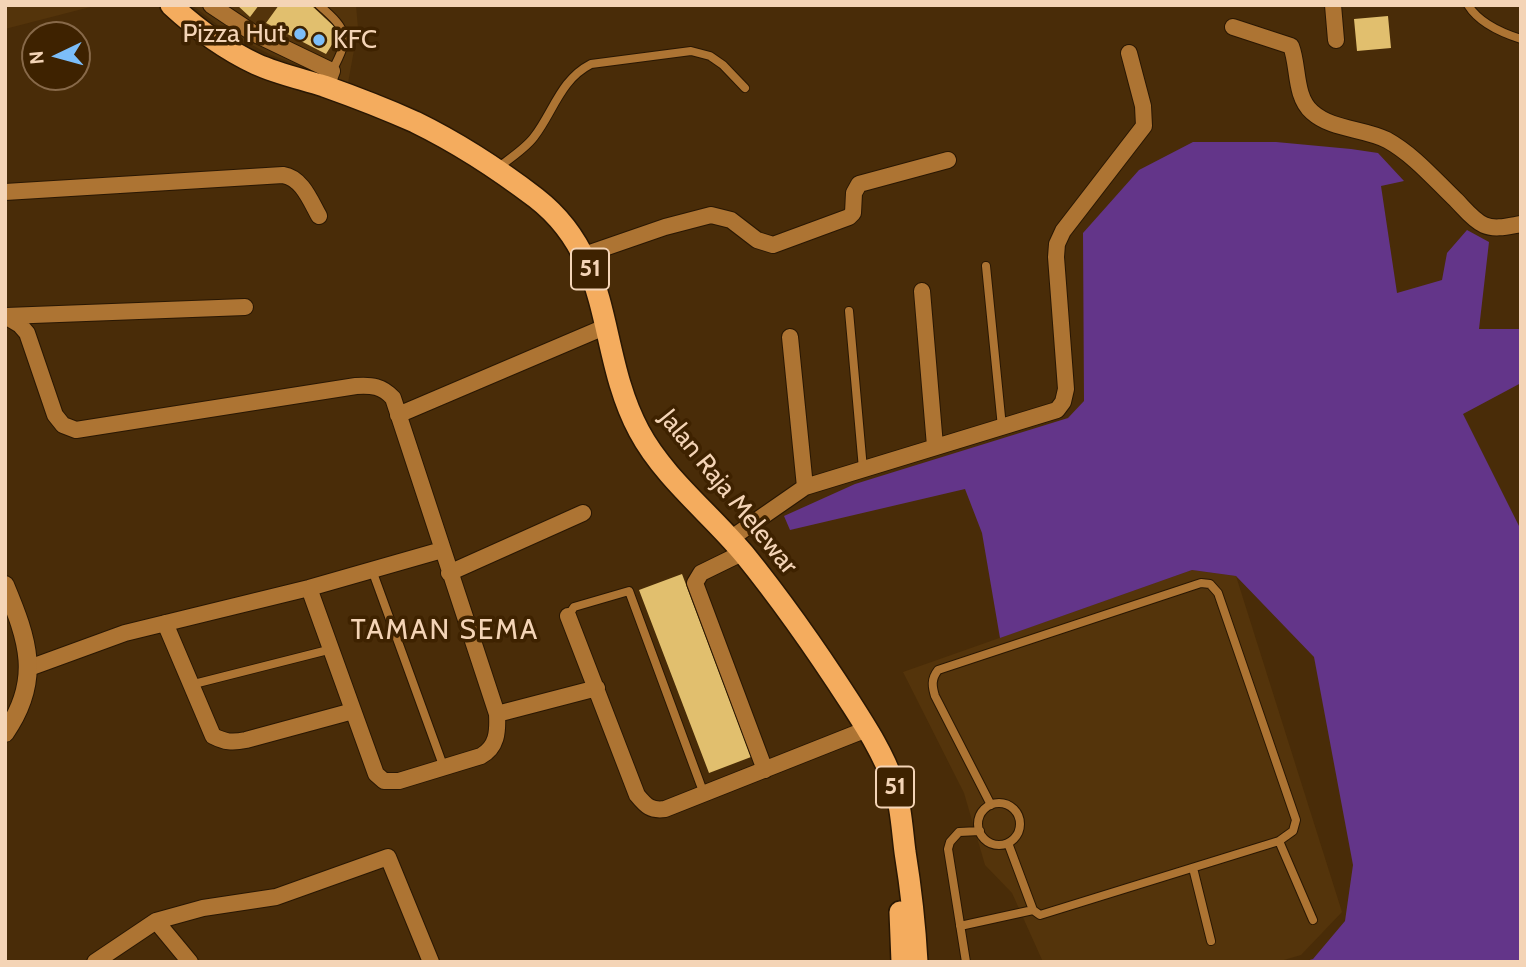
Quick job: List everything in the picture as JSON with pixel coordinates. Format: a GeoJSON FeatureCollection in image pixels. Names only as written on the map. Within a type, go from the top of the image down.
{"type":"FeatureCollection","features":[{"type":"Feature","properties":{"kind":"highway","name":"Jalan Raja Melewar"},"geometry":{"type":"LineString","coordinates":[[171,5],[198,29],[258,65],[329,79],[414,122],[496,169],[554,212],[573,235],[597,289],[623,393],[640,433],[670,473],[736,546],[809,638],[867,729],[892,780],[904,823],[917,962]]}},
{"type":"Feature","properties":{"kind":"highway","name":"Jalan Raja Melewar"},"geometry":{"type":"LineString","coordinates":[[902,962],[899,904],[905,851]]}},
{"type":"Feature","properties":{"kind":"street"},"geometry":{"type":"LineString","coordinates":[[211,5],[329,79]]}},
{"type":"Feature","properties":{"kind":"street"},"geometry":{"type":"LineString","coordinates":[[1333,5],[1336,40]]}},
{"type":"Feature","properties":{"kind":"street"},"geometry":{"type":"LineString","coordinates":[[1233,27],[1291,46],[1301,94],[1311,111],[1321,118],[1377,136],[1399,148],[1426,170],[1480,223],[1495,227],[1521,224]]}},
{"type":"Feature","properties":{"kind":"street"},"geometry":{"type":"LineString","coordinates":[[765,770],[695,583],[701,573],[805,487],[1057,410],[1065,396],[1057,244],[1063,231],[1144,126],[1143,106],[1129,53]]}},
{"type":"Feature","properties":{"kind":"street"},"geometry":{"type":"LineString","coordinates":[[584,256],[665,227],[711,215],[731,220],[757,240],[773,245],[849,217],[853,213],[854,193],[859,184],[947,160]]}},
{"type":"Feature","properties":{"kind":"street"},"geometry":{"type":"LineString","coordinates":[[5,192],[282,175],[291,176],[302,186],[319,216]]}},
{"type":"Feature","properties":{"kind":"street"},"geometry":{"type":"LineString","coordinates":[[922,291],[935,446]]}},
{"type":"Feature","properties":{"kind":"street"},"geometry":{"type":"LineString","coordinates":[[6,316],[245,307]]}},
{"type":"Feature","properties":{"kind":"street"},"geometry":{"type":"LineString","coordinates":[[6,316],[27,332],[55,415],[68,428],[76,430],[367,385],[386,390],[393,398],[498,714],[498,732],[489,752],[399,781],[384,781],[376,774],[309,588]]}},
{"type":"Feature","properties":{"kind":"street"},"geometry":{"type":"LineString","coordinates":[[398,415],[607,326]]}},
{"type":"Feature","properties":{"kind":"street"},"geometry":{"type":"LineString","coordinates":[[790,337],[805,487]]}},
{"type":"Feature","properties":{"kind":"street"},"geometry":{"type":"LineString","coordinates":[[449,573],[583,513]]}},
{"type":"Feature","properties":{"kind":"street"},"geometry":{"type":"LineString","coordinates":[[29,668],[125,633],[309,588],[442,550]]}},
{"type":"Feature","properties":{"kind":"street"},"geometry":{"type":"LineString","coordinates":[[5,585],[17,613],[29,668],[25,694],[5,733]]}},
{"type":"Feature","properties":{"kind":"street"},"geometry":{"type":"LineString","coordinates":[[568,616],[637,795],[646,806],[655,810],[665,809],[867,729]]}},
{"type":"Feature","properties":{"kind":"street"},"geometry":{"type":"LineString","coordinates":[[165,622],[213,736],[231,743],[353,711]]}},
{"type":"Feature","properties":{"kind":"street"},"geometry":{"type":"LineString","coordinates":[[498,714],[597,688]]}},
{"type":"Feature","properties":{"kind":"street"},"geometry":{"type":"LineString","coordinates":[[97,961],[156,921],[203,908],[276,897],[388,857],[431,962]]}},
{"type":"Feature","properties":{"kind":"street"},"geometry":{"type":"LineString","coordinates":[[156,921],[190,962]]}},
{"type":"Feature","properties":{"kind":"lane"},"geometry":{"type":"LineString","coordinates":[[319,5],[342,27],[346,37],[344,49],[329,79]]}},
{"type":"Feature","properties":{"kind":"lane"},"geometry":{"type":"LineString","coordinates":[[1471,9],[1493,27],[1521,39]]}},
{"type":"Feature","properties":{"kind":"lane"},"geometry":{"type":"LineString","coordinates":[[496,169],[534,137],[569,80],[592,64],[691,51],[710,56],[745,88]]}},
{"type":"Feature","properties":{"kind":"lane"},"geometry":{"type":"LineString","coordinates":[[986,266],[1002,427]]}},
{"type":"Feature","properties":{"kind":"lane"},"geometry":{"type":"LineString","coordinates":[[849,311],[863,470]]}},
{"type":"Feature","properties":{"kind":"lane"},"geometry":{"type":"LineString","coordinates":[[372,570],[444,768]]}},
{"type":"Feature","properties":{"kind":"lane"},"geometry":{"type":"LineString","coordinates":[[991,805],[935,696],[932,685],[937,670],[1201,583],[1210,584],[1218,593],[1225,610],[1296,820],[1293,831],[1279,841],[1040,915],[1033,910],[1008,843]]}},
{"type":"Feature","properties":{"kind":"lane"},"geometry":{"type":"LineString","coordinates":[[568,616],[574,607],[629,591],[704,794]]}},
{"type":"Feature","properties":{"kind":"lane"},"geometry":{"type":"LineString","coordinates":[[190,685],[331,649]]}},
{"type":"Feature","properties":{"kind":"lane"},"geometry":{"type":"LineString","coordinates":[[998,803],[1012,807],[1020,819],[1018,833],[1008,843],[995,844],[983,837],[980,831],[979,818],[991,805],[998,803]]}},
{"type":"Feature","properties":{"kind":"lane"},"geometry":{"type":"LineString","coordinates":[[966,962],[948,849],[950,842],[959,832],[980,831]]}},
{"type":"Feature","properties":{"kind":"lane"},"geometry":{"type":"LineString","coordinates":[[1279,841],[1312,920]]}},
{"type":"Feature","properties":{"kind":"lane"},"geometry":{"type":"LineString","coordinates":[[1193,868],[1211,941]]}},
{"type":"Feature","properties":{"kind":"lane"},"geometry":{"type":"LineString","coordinates":[[960,926],[1033,910]]}},
{"type":"Feature","properties":{"kind":"shaded area"},"geometry":{"type":"Polygon","coordinates":[[[5,5],[98,5],[36,21],[21,21],[21,25],[5,29],[5,5]]]}},
{"type":"Feature","properties":{"kind":"shaded area"},"geometry":{"type":"Polygon","coordinates":[[[192,5],[356,5],[358,28],[348,83],[271,55],[227,32],[192,5]]]}},
{"type":"Feature","properties":{"kind":"shaded area"},"geometry":{"type":"Polygon","coordinates":[[[1193,142],[1276,142],[1378,153],[1404,181],[1381,186],[1397,293],[1442,280],[1447,253],[1467,230],[1489,242],[1479,329],[1521,329],[1521,383],[1463,414],[1521,530],[1521,962],[1303,962],[1313,959],[1345,921],[1353,865],[1314,657],[1236,576],[1192,570],[1000,638],[982,533],[965,489],[790,530],[784,516],[855,484],[1068,418],[1084,401],[1083,233],[1139,170],[1193,142]]]}},
{"type":"Feature","properties":{"kind":"shaded area"},"geometry":{"type":"Polygon","coordinates":[[[1192,570],[1236,576],[1342,912],[1301,955],[1277,962],[1043,962],[1012,893],[985,865],[964,793],[903,672],[1192,570]]]}},
{"type":"Feature","properties":{"kind":"building"},"geometry":{"type":"Polygon","coordinates":[[[237,5],[259,5],[250,17],[237,5]]]}},
{"type":"Feature","properties":{"kind":"building"},"geometry":{"type":"Polygon","coordinates":[[[279,5],[311,5],[340,32],[326,54],[266,23],[279,5]]]}},
{"type":"Feature","properties":{"kind":"building"},"geometry":{"type":"Polygon","coordinates":[[[1388,16],[1391,48],[1357,51],[1354,19],[1388,16]]]}},
{"type":"Feature","properties":{"kind":"building"},"geometry":{"type":"Polygon","coordinates":[[[682,574],[751,757],[709,773],[639,590],[682,574]]]}},
{"type":"Feature","properties":{"kind":"place","name":"Pizza Hut"},"geometry":{"type":"Point","coordinates":[300,34]}},
{"type":"Feature","properties":{"kind":"place","name":"KFC"},"geometry":{"type":"Point","coordinates":[319,40]}},
{"type":"Feature","properties":{"kind":"district","name":"TAMAN SEMA"},"geometry":{"type":"Point","coordinates":[445,631]}}]}
